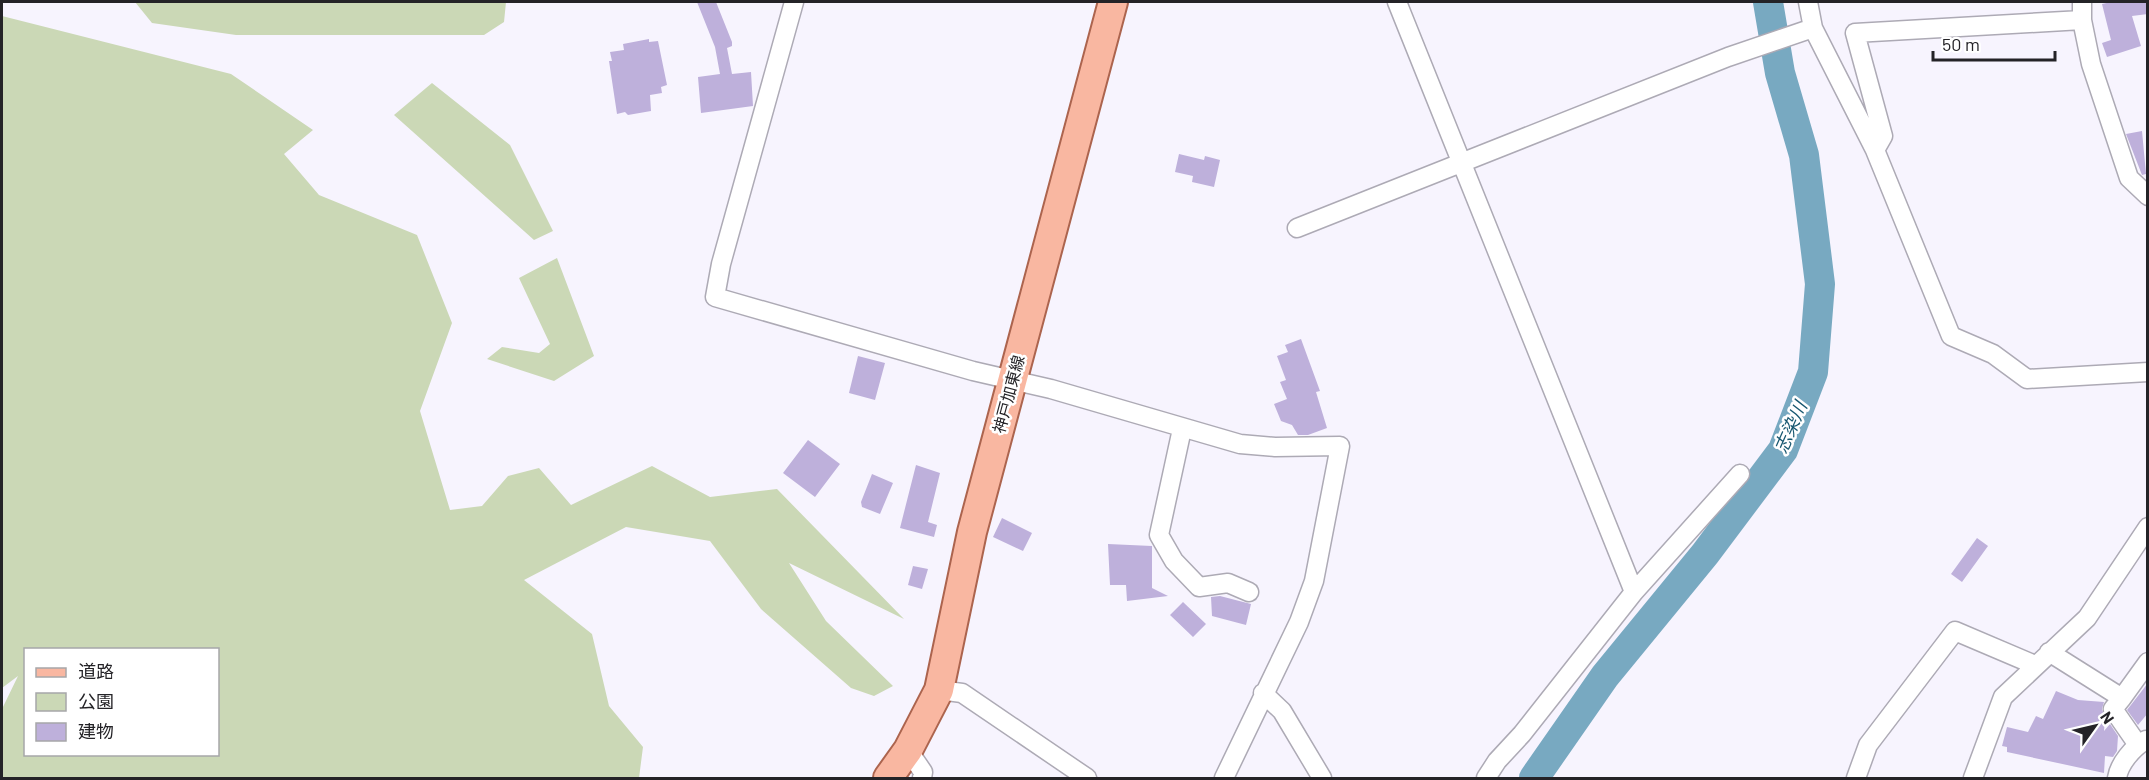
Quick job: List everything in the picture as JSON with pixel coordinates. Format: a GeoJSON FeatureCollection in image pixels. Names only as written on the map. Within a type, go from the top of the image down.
{"type":"FeatureCollection","features":[{"type":"Feature","properties":{"kind":"main road","name":"神戸加東線"},"geometry":{"type":"LineString","coordinates":[[888,778],[908,750],[939,690],[972,532],[1113,2]]}},
{"type":"Feature","properties":{"kind":"street"},"geometry":{"type":"LineString","coordinates":[[794,2],[721,264],[715,297],[1240,444],[1275,447],[1340,446],[1314,581],[1299,622],[1224,778]]}},
{"type":"Feature","properties":{"kind":"street"},"geometry":{"type":"LineString","coordinates":[[1397,2],[1464,162],[1634,592]]}},
{"type":"Feature","properties":{"kind":"street"},"geometry":{"type":"LineString","coordinates":[[1808,2],[1813,28],[1875,150],[1951,336],[1993,354],[2027,379],[2148,372]]}},
{"type":"Feature","properties":{"kind":"street"},"geometry":{"type":"LineString","coordinates":[[1875,150],[1883,136],[1855,33],[2082,11],[2091,64],[2129,178],[2148,196]]}},
{"type":"Feature","properties":{"kind":"street"},"geometry":{"type":"LineString","coordinates":[[1297,228],[1728,57],[1813,28]]}},
{"type":"Feature","properties":{"kind":"street"},"geometry":{"type":"LineString","coordinates":[[1182,429],[1159,535],[1174,561],[1199,587],[1228,583],[1249,592]]}},
{"type":"Feature","properties":{"kind":"street"},"geometry":{"type":"LineString","coordinates":[[1486,778],[1497,761],[1522,734],[1634,592],[1740,474]]}},
{"type":"Feature","properties":{"kind":"street"},"geometry":{"type":"LineString","coordinates":[[1972,778],[2003,697],[2087,618],[2148,527]]}},
{"type":"Feature","properties":{"kind":"street"},"geometry":{"type":"LineString","coordinates":[[1856,778],[1868,745],[1955,631],[2035,665]]}},
{"type":"Feature","properties":{"kind":"street"},"geometry":{"type":"LineString","coordinates":[[2049,652],[2121,698]]}},
{"type":"Feature","properties":{"kind":"street"},"geometry":{"type":"LineString","coordinates":[[2117,778],[2118,770],[2143,742],[2113,710],[2148,662]]}},
{"type":"Feature","properties":{"kind":"street"},"geometry":{"type":"LineString","coordinates":[[939,690],[962,693],[1087,778]]}},
{"type":"Feature","properties":{"kind":"street"},"geometry":{"type":"LineString","coordinates":[[1263,693],[1282,711],[1322,778]]}},
{"type":"Feature","properties":{"kind":"street"},"geometry":{"type":"LineString","coordinates":[[908,750],[923,772],[922,778]]}},
{"type":"Feature","properties":{"kind":"green space"},"geometry":{"type":"Polygon","coordinates":[[[135,2],[506,2],[504,22],[484,35],[236,35],[152,23],[135,2]]]}},
{"type":"Feature","properties":{"kind":"green space"},"geometry":{"type":"Polygon","coordinates":[[[2,16],[231,74],[313,130],[284,154],[319,195],[417,235],[452,323],[420,411],[450,510],[482,506],[508,476],[539,468],[571,505],[652,466],[710,497],[777,489],[904,619],[789,563],[826,621],[893,686],[874,696],[851,688],[761,609],[710,541],[626,527],[524,580],[592,634],[609,706],[643,747],[639,778],[2,778],[2,709],[18,676],[2,688],[2,16]]]}},
{"type":"Feature","properties":{"kind":"green space"},"geometry":{"type":"Polygon","coordinates":[[[432,83],[510,145],[553,231],[534,240],[394,115],[432,83]]]}},
{"type":"Feature","properties":{"kind":"green space"},"geometry":{"type":"Polygon","coordinates":[[[557,258],[594,356],[554,381],[487,359],[502,347],[539,353],[550,344],[519,278],[557,258]]]}},
{"type":"Feature","properties":{"kind":"building"},"geometry":{"type":"Polygon","coordinates":[[[697,2],[716,2],[732,42],[732,46],[727,48],[732,74],[751,72],[753,106],[701,113],[698,77],[720,74],[715,47],[697,2]]]}},
{"type":"Feature","properties":{"kind":"building"},"geometry":{"type":"Polygon","coordinates":[[[2148,2],[2148,14],[2132,16],[2141,46],[2107,57],[2102,43],[2111,40],[2102,4],[2148,2]]]}},
{"type":"Feature","properties":{"kind":"building"},"geometry":{"type":"Polygon","coordinates":[[[649,39],[649,42],[658,41],[667,85],[661,87],[662,93],[650,95],[651,111],[628,115],[625,112],[617,114],[609,61],[612,61],[610,52],[624,50],[623,44],[649,39]]]}},
{"type":"Feature","properties":{"kind":"building"},"geometry":{"type":"Polygon","coordinates":[[[2142,131],[2146,174],[2142,175],[2126,134],[2142,131]]]}},
{"type":"Feature","properties":{"kind":"building"},"geometry":{"type":"Polygon","coordinates":[[[1179,154],[1204,160],[1205,156],[1220,160],[1214,187],[1192,182],[1193,176],[1175,172],[1179,154]]]}},
{"type":"Feature","properties":{"kind":"building"},"geometry":{"type":"Polygon","coordinates":[[[1301,339],[1320,391],[1316,392],[1327,428],[1308,435],[1298,435],[1292,425],[1281,421],[1274,404],[1287,399],[1280,382],[1286,380],[1277,356],[1288,352],[1285,345],[1301,339]]]}},
{"type":"Feature","properties":{"kind":"building"},"geometry":{"type":"Polygon","coordinates":[[[858,356],[885,363],[875,400],[849,393],[858,356]]]}},
{"type":"Feature","properties":{"kind":"building"},"geometry":{"type":"Polygon","coordinates":[[[808,440],[840,464],[815,497],[783,473],[808,440]]]}},
{"type":"Feature","properties":{"kind":"building"},"geometry":{"type":"Polygon","coordinates":[[[916,465],[940,473],[928,522],[937,525],[934,537],[900,528],[916,465]]]}},
{"type":"Feature","properties":{"kind":"building"},"geometry":{"type":"Polygon","coordinates":[[[872,474],[893,483],[880,514],[862,507],[861,502],[872,474]]]}},
{"type":"Feature","properties":{"kind":"building"},"geometry":{"type":"Polygon","coordinates":[[[1002,518],[1032,533],[1023,551],[993,537],[1002,518]]]}},
{"type":"Feature","properties":{"kind":"building"},"geometry":{"type":"Polygon","coordinates":[[[1977,538],[1988,546],[1962,582],[1951,574],[1977,538]]]}},
{"type":"Feature","properties":{"kind":"building"},"geometry":{"type":"Polygon","coordinates":[[[1108,544],[1152,546],[1152,588],[1168,596],[1127,601],[1126,585],[1110,585],[1108,544]]]}},
{"type":"Feature","properties":{"kind":"building"},"geometry":{"type":"Polygon","coordinates":[[[913,566],[928,569],[922,589],[908,585],[913,566]]]}},
{"type":"Feature","properties":{"kind":"building"},"geometry":{"type":"Polygon","coordinates":[[[1220,596],[1251,604],[1246,625],[1212,616],[1211,597],[1220,596]]]}},
{"type":"Feature","properties":{"kind":"building"},"geometry":{"type":"Polygon","coordinates":[[[1183,602],[1206,624],[1193,637],[1170,615],[1183,602]]]}},
{"type":"Feature","properties":{"kind":"building"},"geometry":{"type":"Polygon","coordinates":[[[2148,683],[2148,713],[2138,725],[2127,710],[2148,683]]]}},
{"type":"Feature","properties":{"kind":"building"},"geometry":{"type":"Polygon","coordinates":[[[2056,691],[2078,700],[2104,702],[2102,709],[2105,718],[2104,731],[2110,724],[2118,736],[2117,751],[2113,757],[2105,756],[2104,773],[2007,752],[2007,747],[2002,746],[2007,727],[2028,732],[2036,716],[2043,719],[2056,691]]]}},
{"type":"Feature","properties":{"kind":"waterway","name":"志染川"},"geometry":{"type":"LineString","coordinates":[[1534,778],[1605,676],[1705,554],[1783,450],[1813,372],[1820,284],[1804,155],[1780,73],[1768,2]]}}]}
